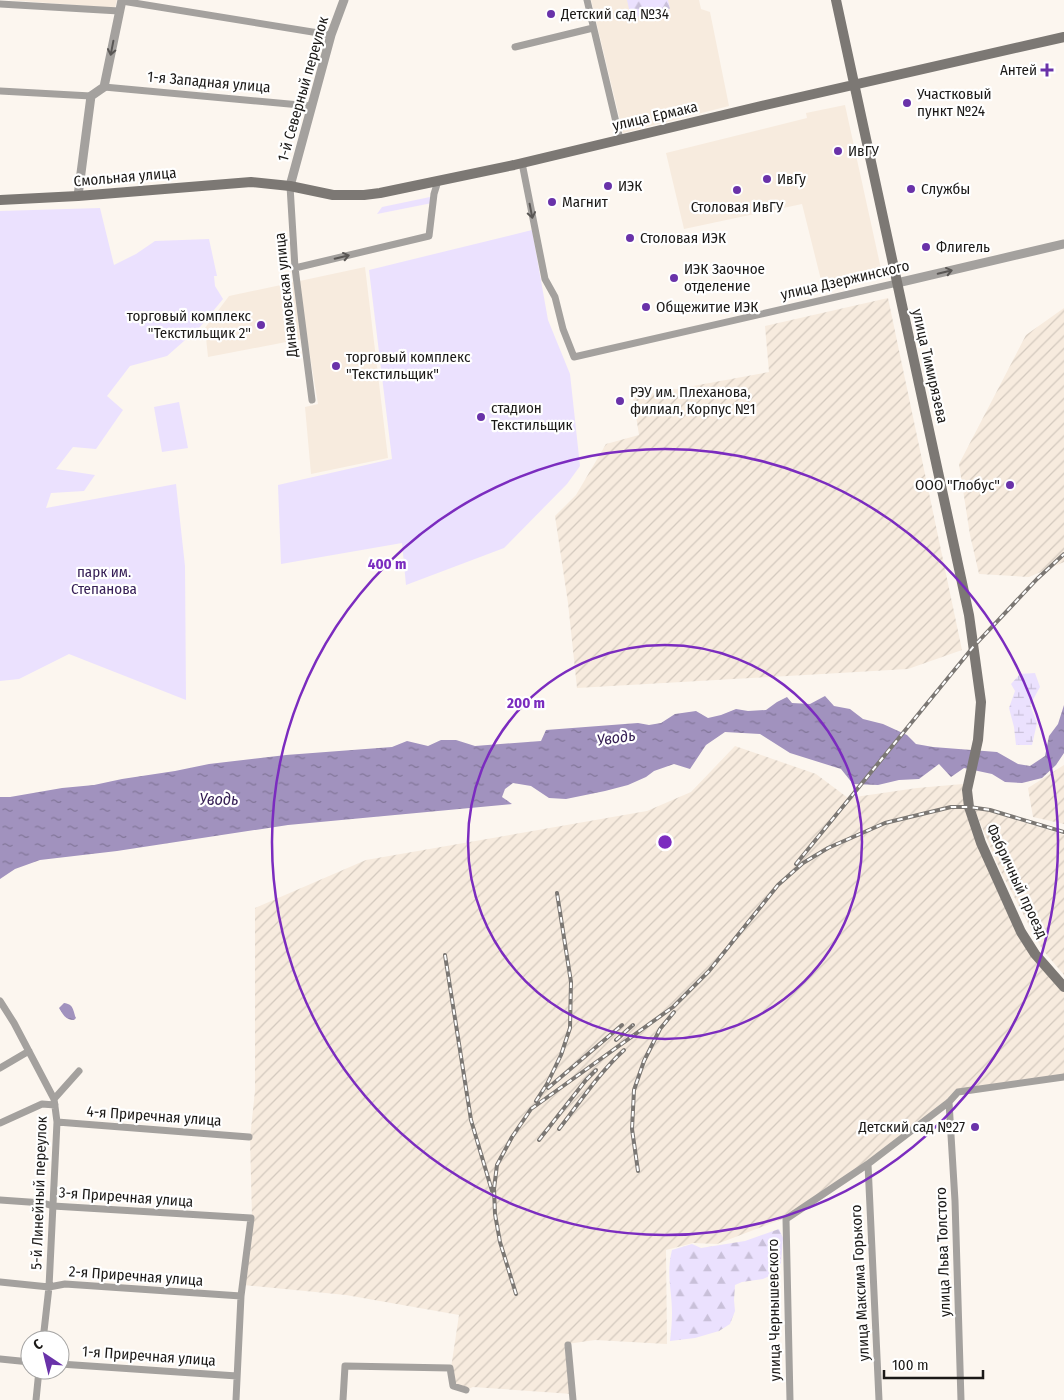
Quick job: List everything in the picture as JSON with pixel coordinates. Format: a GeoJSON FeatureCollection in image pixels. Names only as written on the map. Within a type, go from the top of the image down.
{"type":"FeatureCollection","features":[{"type":"Feature","properties":{"kind":"main road","name":"улица Тимирязева"},"geometry":{"type":"LineString","coordinates":[[836,0],[969,615],[981,702],[978,740],[968,778]]}},
{"type":"Feature","properties":{"kind":"main road","name":"улица Ермака"},"geometry":{"type":"LineString","coordinates":[[252,182],[290,186],[333,195],[380,193],[522,163],[1064,37]]}},
{"type":"Feature","properties":{"kind":"main road","name":"Смольная улица"},"geometry":{"type":"LineString","coordinates":[[0,200],[78,196],[252,182]]}},
{"type":"Feature","properties":{"kind":"main road","name":"Фабричный проезд"},"geometry":{"type":"LineString","coordinates":[[968,778],[967,790],[971,816],[1011,912],[1035,954],[1064,987]]}},
{"type":"Feature","properties":{"kind":"street"},"geometry":{"type":"LineString","coordinates":[[0,91],[92,96],[104,87],[122,0],[331,35]]}},
{"type":"Feature","properties":{"kind":"street","name":"1-й Северный переулок"},"geometry":{"type":"LineString","coordinates":[[290,186],[331,35],[344,0]]}},
{"type":"Feature","properties":{"kind":"street"},"geometry":{"type":"LineString","coordinates":[[587,0],[620,139]]}},
{"type":"Feature","properties":{"kind":"street"},"geometry":{"type":"LineString","coordinates":[[0,4],[119,11]]}},
{"type":"Feature","properties":{"kind":"street"},"geometry":{"type":"LineString","coordinates":[[515,47],[593,28]]}},
{"type":"Feature","properties":{"kind":"street","name":"1-я Западная улица"},"geometry":{"type":"LineString","coordinates":[[104,87],[312,106]]}},
{"type":"Feature","properties":{"kind":"street"},"geometry":{"type":"LineString","coordinates":[[78,196],[92,96]]}},
{"type":"Feature","properties":{"kind":"street","name":"улица Дзержинского"},"geometry":{"type":"LineString","coordinates":[[522,163],[545,279],[555,297],[563,329],[574,357],[1064,244]]}},
{"type":"Feature","properties":{"kind":"street"},"geometry":{"type":"LineString","coordinates":[[294,268],[429,236],[434,194],[438,181]]}},
{"type":"Feature","properties":{"kind":"street","name":"Динамовская улица"},"geometry":{"type":"LineString","coordinates":[[290,186],[294,268],[312,400]]}},
{"type":"Feature","properties":{"kind":"street","name":"5-й Линейный переулок"},"geometry":{"type":"LineString","coordinates":[[0,1001],[29,1051],[54,1102],[56,1122],[50,1288],[44,1330]]}},
{"type":"Feature","properties":{"kind":"street"},"geometry":{"type":"LineString","coordinates":[[0,1068],[29,1051]]}},
{"type":"Feature","properties":{"kind":"street"},"geometry":{"type":"LineString","coordinates":[[0,1123],[42,1104],[54,1102],[79,1071]]}},
{"type":"Feature","properties":{"kind":"street"},"geometry":{"type":"LineString","coordinates":[[868,1164],[949,1102],[958,1092],[1064,1077]]}},
{"type":"Feature","properties":{"kind":"street","name":"улица Льва Толстого"},"geometry":{"type":"LineString","coordinates":[[949,1102],[956,1210],[961,1400]]}},
{"type":"Feature","properties":{"kind":"street","name":"4-я Приречная улица"},"geometry":{"type":"LineString","coordinates":[[56,1122],[250,1137]]}},
{"type":"Feature","properties":{"kind":"street","name":"улица Чернышевского"},"geometry":{"type":"LineString","coordinates":[[790,1400],[786,1219],[868,1164]]}},
{"type":"Feature","properties":{"kind":"street","name":"улица Максима Горького"},"geometry":{"type":"LineString","coordinates":[[868,1164],[879,1400]]}},
{"type":"Feature","properties":{"kind":"street","name":"3-я Приречная улица"},"geometry":{"type":"LineString","coordinates":[[0,1200],[43,1203],[53,1206],[251,1218],[241,1296]]}},
{"type":"Feature","properties":{"kind":"street","name":"2-я Приречная улица"},"geometry":{"type":"LineString","coordinates":[[0,1282],[50,1288],[64,1284],[241,1296]]}},
{"type":"Feature","properties":{"kind":"street"},"geometry":{"type":"LineString","coordinates":[[236,1400],[241,1296]]}},
{"type":"Feature","properties":{"kind":"street"},"geometry":{"type":"LineString","coordinates":[[568,1345],[573,1400]]}},
{"type":"Feature","properties":{"kind":"street"},"geometry":{"type":"LineString","coordinates":[[0,1359],[20,1361]]}},
{"type":"Feature","properties":{"kind":"street","name":"1-я Приречная улица"},"geometry":{"type":"LineString","coordinates":[[70,1365],[237,1376]]}},
{"type":"Feature","properties":{"kind":"street"},"geometry":{"type":"LineString","coordinates":[[343,1400],[345,1366],[450,1368],[453,1386],[466,1390]]}},
{"type":"Feature","properties":{"kind":"street"},"geometry":{"type":"LineString","coordinates":[[36,1400],[38,1380]]}},
{"type":"Feature","properties":{"kind":"shaded area"},"geometry":{"type":"Polygon","coordinates":[[[8,0],[117,0],[115,8],[8,0]]]}},
{"type":"Feature","properties":{"kind":"shaded area"},"geometry":{"type":"Polygon","coordinates":[[[591,0],[699,0],[701,9],[710,12],[729,106],[623,133],[591,0]]]}},
{"type":"Feature","properties":{"kind":"shaded area","name":"ИвГу"},"geometry":{"type":"Polygon","coordinates":[[[845,105],[883,278],[824,292],[802,204],[684,229],[666,153],[807,118],[806,113],[845,105]]]}},
{"type":"Feature","properties":{"kind":"shaded area"},"geometry":{"type":"Polygon","coordinates":[[[365,267],[388,458],[311,474],[305,407],[318,404],[307,338],[208,357],[205,328],[229,296],[365,267]]]}},
{"type":"Feature","properties":{"kind":"shaded area"},"geometry":{"type":"Polygon","coordinates":[[[888,298],[962,650],[908,669],[577,688],[568,603],[555,516],[576,495],[606,444],[639,435],[633,397],[769,372],[765,326],[888,298]]]}},
{"type":"Feature","properties":{"kind":"shaded area"},"geometry":{"type":"Polygon","coordinates":[[[1064,308],[1064,562],[1029,577],[979,574],[970,535],[959,464],[1026,335],[1064,308]]]}},
{"type":"Feature","properties":{"kind":"shaded area"},"geometry":{"type":"Polygon","coordinates":[[[735,746],[816,774],[848,798],[917,788],[963,784],[1022,936],[1064,989],[1064,1075],[958,1091],[868,1163],[785,1218],[717,1244],[693,1243],[666,1250],[667,1344],[595,1340],[567,1344],[572,1394],[473,1387],[466,1390],[454,1385],[451,1368],[459,1315],[346,1295],[243,1285],[252,1218],[250,1138],[255,1091],[255,908],[366,860],[647,811],[691,792],[735,746]]]}},
{"type":"Feature","properties":{"kind":"shaded area"},"geometry":{"type":"Polygon","coordinates":[[[1064,765],[1064,824],[1033,817],[1028,788],[1064,765]]]}},
{"type":"Feature","properties":{"kind":"shaded area"},"geometry":{"type":"Polygon","coordinates":[[[974,808],[1064,835],[1064,975],[1042,949],[1030,927],[1000,870],[974,808]]]}},
{"type":"Feature","properties":{"kind":"green space"},"geometry":{"type":"Polygon","coordinates":[[[627,0],[668,0],[670,9],[631,18],[627,0]]]}},
{"type":"Feature","properties":{"kind":"green space"},"geometry":{"type":"Polygon","coordinates":[[[430,197],[432,203],[377,214],[382,207],[430,197]]]}},
{"type":"Feature","properties":{"kind":"green space","name":"парк им. Степанова"},"geometry":{"type":"Polygon","coordinates":[[[100,208],[114,265],[136,254],[155,241],[209,239],[217,276],[214,276],[215,286],[223,299],[200,327],[167,356],[130,366],[107,396],[123,410],[96,449],[73,447],[56,469],[95,475],[84,491],[51,493],[46,508],[176,484],[185,566],[186,700],[69,654],[19,679],[0,681],[0,211],[100,208]]]}},
{"type":"Feature","properties":{"kind":"green space","name":"стадион Текстильщик"},"geometry":{"type":"Polygon","coordinates":[[[532,230],[548,320],[570,374],[580,466],[567,484],[504,548],[406,585],[402,543],[281,564],[278,485],[392,459],[369,270],[532,230]]]}},
{"type":"Feature","properties":{"kind":"green space"},"geometry":{"type":"Polygon","coordinates":[[[179,402],[188,448],[162,452],[154,407],[179,402]]]}},
{"type":"Feature","properties":{"kind":"green space"},"geometry":{"type":"Polygon","coordinates":[[[1035,673],[1040,687],[1030,705],[1037,723],[1032,745],[1016,745],[1009,708],[1015,691],[1011,684],[1020,674],[1035,673]]]}},
{"type":"Feature","properties":{"kind":"green space"},"geometry":{"type":"Polygon","coordinates":[[[779,1229],[783,1238],[781,1263],[776,1273],[763,1279],[735,1285],[735,1311],[730,1324],[719,1331],[695,1338],[670,1341],[672,1313],[669,1267],[672,1250],[692,1244],[701,1248],[745,1241],[779,1229]]]}},
{"type":"Feature","properties":{"kind":"water","name":"Уводь"},"geometry":{"type":"Polygon","coordinates":[[[825,696],[834,706],[850,709],[863,719],[883,724],[907,735],[916,744],[997,752],[1018,764],[1030,766],[1045,756],[1049,736],[1058,724],[1064,705],[1064,753],[1056,765],[1042,778],[1022,783],[1005,782],[992,774],[964,768],[951,777],[939,764],[919,779],[899,780],[878,785],[853,784],[841,769],[790,753],[760,734],[725,732],[706,745],[690,769],[674,764],[654,771],[628,785],[566,799],[549,798],[531,786],[513,783],[505,789],[502,797],[512,804],[288,825],[117,851],[40,860],[15,869],[0,879],[0,797],[94,785],[209,764],[286,755],[392,747],[407,741],[428,746],[441,740],[456,740],[475,746],[541,741],[546,730],[638,723],[649,725],[661,723],[675,714],[696,711],[708,718],[736,709],[748,711],[766,710],[787,697],[792,703],[810,704],[825,696]]]}},
{"type":"Feature","properties":{"kind":"water"},"geometry":{"type":"Polygon","coordinates":[[[64,1003],[73,1008],[76,1018],[74,1020],[67,1018],[60,1011],[59,1008],[64,1003]]]}},
{"type":"Feature","properties":{"kind":"railway"},"geometry":{"type":"LineString","coordinates":[[796,864],[974,646],[1037,579],[1064,554]]}},
{"type":"Feature","properties":{"kind":"railway"},"geometry":{"type":"LineString","coordinates":[[516,1294],[500,1242],[495,1214],[494,1189],[497,1165],[512,1137],[531,1109],[673,1007],[709,971],[778,885],[803,863],[828,848],[885,823],[951,807],[990,810],[1064,832]]}},
{"type":"Feature","properties":{"kind":"railway"},"geometry":{"type":"LineString","coordinates":[[536,1101],[547,1084],[561,1055],[570,1028],[571,982],[557,893]]}},
{"type":"Feature","properties":{"kind":"railway"},"geometry":{"type":"LineString","coordinates":[[445,955],[471,1120],[492,1191]]}},
{"type":"Feature","properties":{"kind":"railway"},"geometry":{"type":"LineString","coordinates":[[638,1171],[632,1129],[634,1090],[644,1061],[660,1029],[674,1012]]}},
{"type":"Feature","properties":{"kind":"railway"},"geometry":{"type":"LineString","coordinates":[[548,1088],[622,1025]]}},
{"type":"Feature","properties":{"kind":"railway"},"geometry":{"type":"LineString","coordinates":[[616,1040],[633,1025]]}},
{"type":"Feature","properties":{"kind":"railway"},"geometry":{"type":"LineString","coordinates":[[559,1129],[598,1078],[624,1050]]}},
{"type":"Feature","properties":{"kind":"railway"},"geometry":{"type":"LineString","coordinates":[[539,1140],[596,1070]]}},
{"type":"Feature","properties":{"kind":"place","name":"Детский сад №34"},"geometry":{"type":"Point","coordinates":[551,14]}},
{"type":"Feature","properties":{"kind":"place","name":"Антей"},"geometry":{"type":"Point","coordinates":[1047,70]}},
{"type":"Feature","properties":{"kind":"place","name":"Участковый пункт №24"},"geometry":{"type":"Point","coordinates":[907,103]}},
{"type":"Feature","properties":{"kind":"place","name":"ИвГУ"},"geometry":{"type":"Point","coordinates":[838,151]}},
{"type":"Feature","properties":{"kind":"place","name":"ИвГу"},"geometry":{"type":"Point","coordinates":[767,179]}},
{"type":"Feature","properties":{"kind":"place","name":"ИЭК"},"geometry":{"type":"Point","coordinates":[608,186]}},
{"type":"Feature","properties":{"kind":"place","name":"Службы"},"geometry":{"type":"Point","coordinates":[911,189]}},
{"type":"Feature","properties":{"kind":"place","name":"Столовая ИвГУ"},"geometry":{"type":"Point","coordinates":[737,190]}},
{"type":"Feature","properties":{"kind":"place","name":"Магнит"},"geometry":{"type":"Point","coordinates":[552,202]}},
{"type":"Feature","properties":{"kind":"place","name":"Столовая ИЭК"},"geometry":{"type":"Point","coordinates":[630,238]}},
{"type":"Feature","properties":{"kind":"place","name":"Флигель"},"geometry":{"type":"Point","coordinates":[926,247]}},
{"type":"Feature","properties":{"kind":"place","name":"ИЭК Заочное отделение"},"geometry":{"type":"Point","coordinates":[674,278]}},
{"type":"Feature","properties":{"kind":"place","name":"Общежитие ИЭК"},"geometry":{"type":"Point","coordinates":[646,307]}},
{"type":"Feature","properties":{"kind":"place","name":"торговый комплекс \"Текстильщик 2\""},"geometry":{"type":"Point","coordinates":[261,325]}},
{"type":"Feature","properties":{"kind":"place","name":"торговый комплекс \"Текстильщик\""},"geometry":{"type":"Point","coordinates":[336,366]}},
{"type":"Feature","properties":{"kind":"place","name":"РЭУ им. Плеханова, филиал, Корпус №1"},"geometry":{"type":"Point","coordinates":[620,401]}},
{"type":"Feature","properties":{"kind":"place","name":"стадион Текстильщик"},"geometry":{"type":"Point","coordinates":[481,417]}},
{"type":"Feature","properties":{"kind":"place","name":"ООО \"Глобус\""},"geometry":{"type":"Point","coordinates":[1010,485]}},
{"type":"Feature","properties":{"kind":"place","name":"Детский сад №27"},"geometry":{"type":"Point","coordinates":[975,1127]}}]}
